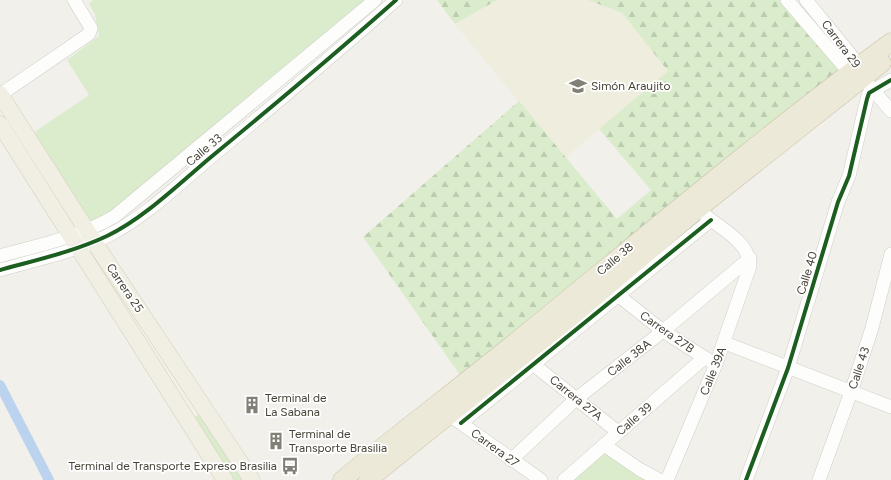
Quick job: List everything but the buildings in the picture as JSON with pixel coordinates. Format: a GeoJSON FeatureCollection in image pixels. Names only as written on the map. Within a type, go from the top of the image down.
{"type":"FeatureCollection","features":[{"type":"Feature","properties":{"kind":"highway","name":"Calle 38"},"geometry":{"type":"LineString","coordinates":[[368,480],[455,419],[577,312],[704,215],[861,76],[891,42]]}},
{"type":"Feature","properties":{"kind":"highway","name":"Calle 38"},"geometry":{"type":"LineString","coordinates":[[342,480],[518,340],[674,211],[861,76],[891,57]]}},
{"type":"Feature","properties":{"kind":"main road","name":"Carrera 25"},"geometry":{"type":"LineString","coordinates":[[0,95],[90,236],[252,480]]}},
{"type":"Feature","properties":{"kind":"main road","name":"Carrera 25"},"geometry":{"type":"LineString","coordinates":[[0,124],[225,480]]}},
{"type":"Feature","properties":{"kind":"street"},"geometry":{"type":"LineString","coordinates":[[0,95],[89,34],[92,28],[74,0]]}},
{"type":"Feature","properties":{"kind":"street","name":"Calle 33"},"geometry":{"type":"LineString","coordinates":[[90,236],[143,194],[375,0]]}},
{"type":"Feature","properties":{"kind":"street","name":"Calle 33"},"geometry":{"type":"LineString","coordinates":[[0,270],[90,236],[122,228],[155,204],[338,51],[396,0]]}},
{"type":"Feature","properties":{"kind":"street","name":"Carrera 29"},"geometry":{"type":"LineString","coordinates":[[787,0],[861,76]]}},
{"type":"Feature","properties":{"kind":"street","name":"Carrera 29"},"geometry":{"type":"LineString","coordinates":[[806,0],[861,76]]}},
{"type":"Feature","properties":{"kind":"street"},"geometry":{"type":"LineString","coordinates":[[329,39],[338,51]]}},
{"type":"Feature","properties":{"kind":"street"},"geometry":{"type":"LineString","coordinates":[[861,76],[891,111]]}},
{"type":"Feature","properties":{"kind":"street","name":"Calle 40"},"geometry":{"type":"LineString","coordinates":[[861,76],[891,80]]}},
{"type":"Feature","properties":{"kind":"street","name":"Calle 40"},"geometry":{"type":"LineString","coordinates":[[746,480],[788,368],[838,202],[849,176],[869,94],[861,76]]}},
{"type":"Feature","properties":{"kind":"street"},"geometry":{"type":"LineString","coordinates":[[455,419],[534,365],[619,296],[704,215],[743,245],[750,258]]}},
{"type":"Feature","properties":{"kind":"street","name":"Calle 33"},"geometry":{"type":"LineString","coordinates":[[0,256],[75,242]]}},
{"type":"Feature","properties":{"kind":"street","name":"Calle 43"},"geometry":{"type":"LineString","coordinates":[[822,479],[872,328],[891,254]]}},
{"type":"Feature","properties":{"kind":"street","name":"Calle 38A"},"geometry":{"type":"LineString","coordinates":[[510,460],[576,399],[663,331],[750,258]]}},
{"type":"Feature","properties":{"kind":"street","name":"Calle 39A"},"geometry":{"type":"LineString","coordinates":[[666,480],[725,343],[748,277],[750,258]]}},
{"type":"Feature","properties":{"kind":"street","name":"Carrera 27B"},"geometry":{"type":"LineString","coordinates":[[619,296],[663,331],[704,358],[716,364]]}},
{"type":"Feature","properties":{"kind":"street"},"geometry":{"type":"LineString","coordinates":[[725,343],[891,406]]}},
{"type":"Feature","properties":{"kind":"street","name":"Calle 39"},"geometry":{"type":"LineString","coordinates":[[564,480],[704,358]]}},
{"type":"Feature","properties":{"kind":"street","name":"Carrera 27A"},"geometry":{"type":"LineString","coordinates":[[534,365],[618,432]]}},
{"type":"Feature","properties":{"kind":"street","name":"Carrera 27"},"geometry":{"type":"LineString","coordinates":[[455,419],[510,460],[541,480]]}},
{"type":"Feature","properties":{"kind":"street"},"geometry":{"type":"LineString","coordinates":[[604,445],[639,469],[659,480]]}},
{"type":"Feature","properties":{"kind":"shaded area","name":"Simón Araujito"},"geometry":{"type":"Polygon","coordinates":[[[497,0],[588,0],[622,13],[668,71],[565,158],[455,24],[497,0]]]}},
{"type":"Feature","properties":{"kind":"green space"},"geometry":{"type":"Polygon","coordinates":[[[93,0],[375,0],[87,231],[28,139],[36,131],[89,95],[67,60],[99,36],[95,14],[89,4],[93,0]]]}},
{"type":"Feature","properties":{"kind":"green space"},"geometry":{"type":"Polygon","coordinates":[[[437,0],[497,0],[455,24],[437,0]]]}},
{"type":"Feature","properties":{"kind":"green space"},"geometry":{"type":"Polygon","coordinates":[[[588,0],[787,0],[849,72],[465,382],[363,237],[519,101],[617,219],[651,190],[599,129],[668,71],[622,13],[588,0]]]}},
{"type":"Feature","properties":{"kind":"green space"},"geometry":{"type":"Polygon","coordinates":[[[205,410],[252,480],[225,480],[188,422],[205,410]]]}},
{"type":"Feature","properties":{"kind":"green space"},"geometry":{"type":"Polygon","coordinates":[[[604,445],[659,480],[564,480],[604,445]]]}},
{"type":"Feature","properties":{"kind":"waterway"},"geometry":{"type":"LineString","coordinates":[[0,385],[49,480]]}},
{"type":"Feature","properties":{"kind":"cycle path"},"geometry":{"type":"LineString","coordinates":[[0,270],[81,247],[121,229],[174,189],[396,0]]}},
{"type":"Feature","properties":{"kind":"cycle path"},"geometry":{"type":"LineString","coordinates":[[746,480],[788,368],[838,202],[849,176],[869,93],[891,80]]}},
{"type":"Feature","properties":{"kind":"cycle path"},"geometry":{"type":"LineString","coordinates":[[461,423],[711,220]]}},
{"type":"Feature","properties":{"kind":"place","name":"Simón Araujito"},"geometry":{"type":"Point","coordinates":[578,86]}},
{"type":"Feature","properties":{"kind":"place","name":"Terminal de La Sabana"},"geometry":{"type":"Point","coordinates":[252,405]}},
{"type":"Feature","properties":{"kind":"place","name":"Terminal de Transporte Brasilia"},"geometry":{"type":"Point","coordinates":[276,441]}},
{"type":"Feature","properties":{"kind":"place","name":"Terminal de Transporte Expreso Brasilia"},"geometry":{"type":"Point","coordinates":[290,466]}}]}
